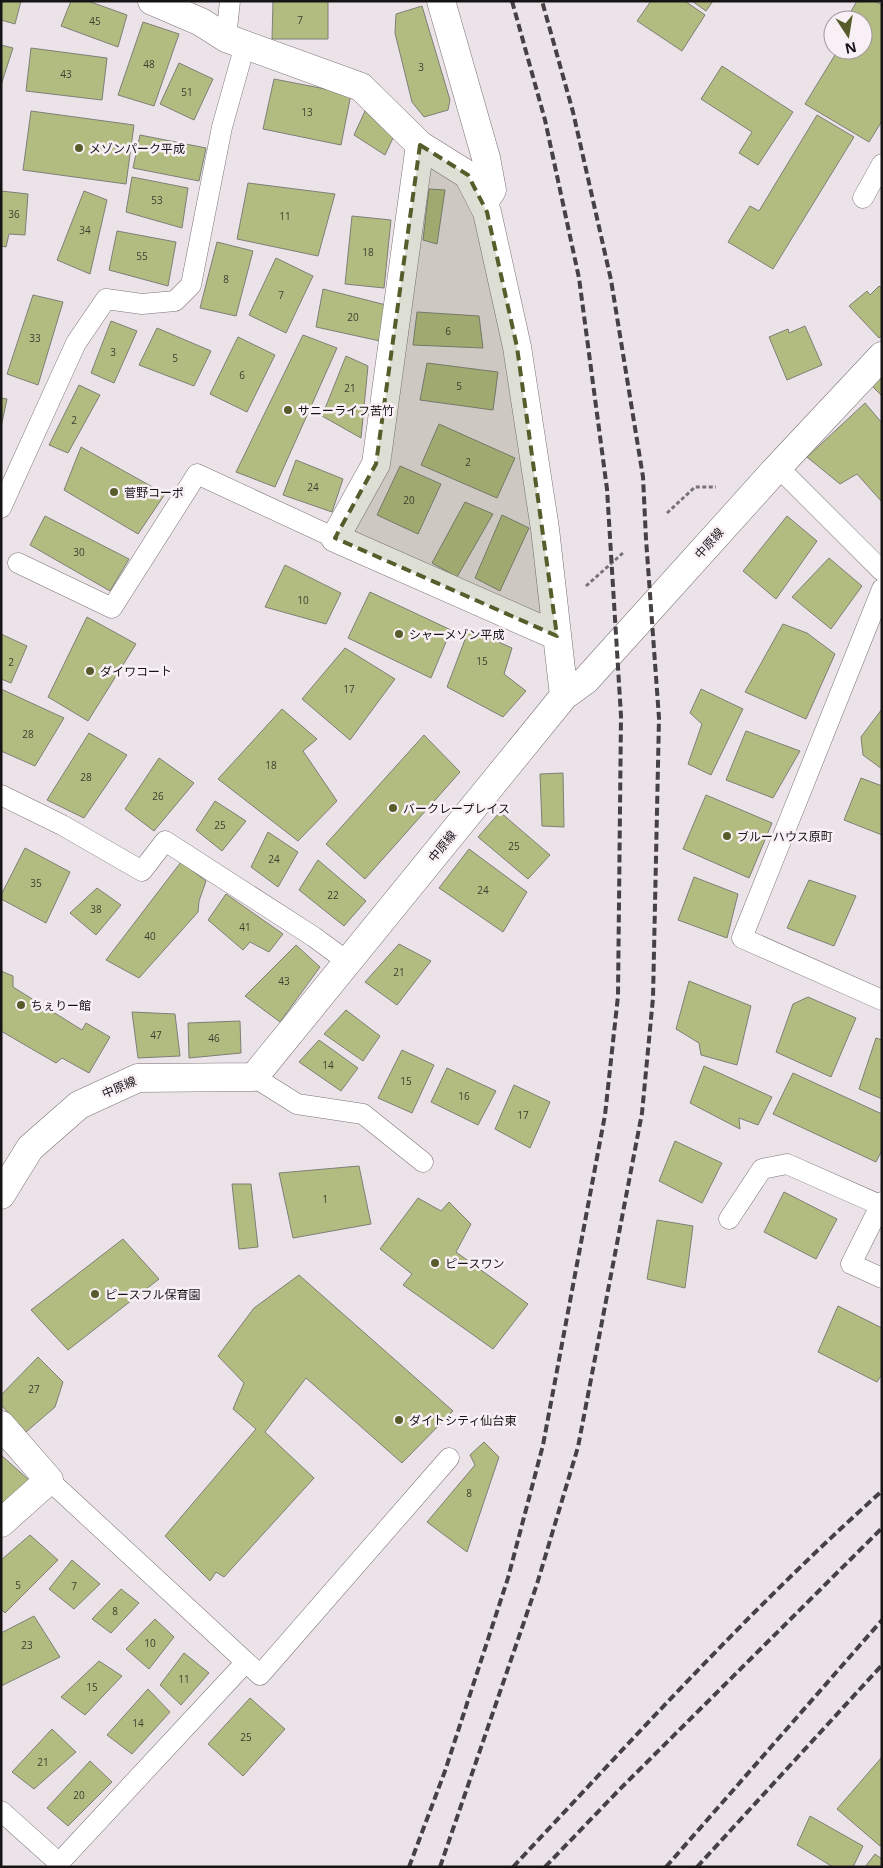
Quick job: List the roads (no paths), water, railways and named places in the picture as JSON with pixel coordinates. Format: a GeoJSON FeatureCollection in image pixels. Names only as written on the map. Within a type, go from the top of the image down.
{"type":"FeatureCollection","features":[{"type":"Feature","properties":{"kind":"street"},"geometry":{"type":"LineString","coordinates":[[152,1],[202,22],[235,42],[361,87],[420,145],[468,175],[487,212],[517,347],[545,529],[564,696]]}},
{"type":"Feature","properties":{"kind":"street"},"geometry":{"type":"LineString","coordinates":[[441,1],[483,149],[492,190],[483,204]]}},
{"type":"Feature","properties":{"kind":"street"},"geometry":{"type":"LineString","coordinates":[[420,145],[376,464],[335,538],[556,628]]}},
{"type":"Feature","properties":{"kind":"street","name":"中原線"},"geometry":{"type":"LineString","coordinates":[[1,1195],[30,1148],[79,1105],[138,1078],[254,1077],[564,696],[586,680],[778,467],[882,356]]}},
{"type":"Feature","properties":{"kind":"street"},"geometry":{"type":"LineString","coordinates":[[1,1425],[49,1480],[1,1523]]}},
{"type":"Feature","properties":{"kind":"lane"},"geometry":{"type":"LineString","coordinates":[[1,508],[76,343],[106,299],[142,304],[176,301],[191,285],[222,127],[235,42],[230,1]]}},
{"type":"Feature","properties":{"kind":"lane"},"geometry":{"type":"LineString","coordinates":[[863,198],[882,164]]}},
{"type":"Feature","properties":{"kind":"lane"},"geometry":{"type":"LineString","coordinates":[[778,467],[882,571]]}},
{"type":"Feature","properties":{"kind":"lane"},"geometry":{"type":"LineString","coordinates":[[18,563],[112,608],[197,474],[335,538]]}},
{"type":"Feature","properties":{"kind":"lane"},"geometry":{"type":"LineString","coordinates":[[882,589],[742,938],[882,1000]]}},
{"type":"Feature","properties":{"kind":"lane"},"geometry":{"type":"LineString","coordinates":[[1,796],[62,825],[142,871],[164,840],[314,937],[348,962]]}},
{"type":"Feature","properties":{"kind":"lane"},"geometry":{"type":"LineString","coordinates":[[254,1077],[298,1104],[363,1114],[423,1162]]}},
{"type":"Feature","properties":{"kind":"lane"},"geometry":{"type":"LineString","coordinates":[[729,1219],[762,1169],[787,1164],[881,1204],[851,1264],[882,1278]]}},
{"type":"Feature","properties":{"kind":"lane"},"geometry":{"type":"LineString","coordinates":[[49,1480],[260,1675],[450,1458]]}},
{"type":"Feature","properties":{"kind":"lane"},"geometry":{"type":"LineString","coordinates":[[1,1811],[58,1863],[246,1662]]}},
{"type":"Feature","properties":{"kind":"railway"},"geometry":{"type":"LineString","coordinates":[[409,1867],[445,1771],[508,1578],[543,1445],[605,1115],[618,996],[621,716],[607,489],[579,278],[545,120],[512,1]]}},
{"type":"Feature","properties":{"kind":"railway"},"geometry":{"type":"LineString","coordinates":[[440,1867],[537,1584],[578,1447],[642,1113],[653,998],[659,718],[643,477],[611,280],[573,112],[542,1]]}},
{"type":"Feature","properties":{"kind":"railway"},"geometry":{"type":"LineString","coordinates":[[513,1867],[739,1628],[833,1535],[882,1491]]}},
{"type":"Feature","properties":{"kind":"railway"},"geometry":{"type":"LineString","coordinates":[[545,1867],[618,1791],[882,1528]]}},
{"type":"Feature","properties":{"kind":"railway"},"geometry":{"type":"LineString","coordinates":[[666,1867],[882,1620]]}},
{"type":"Feature","properties":{"kind":"railway"},"geometry":{"type":"LineString","coordinates":[[697,1867],[882,1665]]}},
{"type":"Feature","properties":{"kind":"place","name":"メゾンパーク平成"},"geometry":{"type":"Point","coordinates":[79,148]}},
{"type":"Feature","properties":{"kind":"place","name":"サニーライフ苦竹"},"geometry":{"type":"Point","coordinates":[288,410]}},
{"type":"Feature","properties":{"kind":"place","name":"菅野コーポ"},"geometry":{"type":"Point","coordinates":[114,492]}},
{"type":"Feature","properties":{"kind":"place","name":"シャーメゾン平成"},"geometry":{"type":"Point","coordinates":[399,634]}},
{"type":"Feature","properties":{"kind":"place","name":"ダイワコート"},"geometry":{"type":"Point","coordinates":[90,671]}},
{"type":"Feature","properties":{"kind":"place","name":"バークレープレイス"},"geometry":{"type":"Point","coordinates":[393,808]}},
{"type":"Feature","properties":{"kind":"place","name":"ブルーハウス原町"},"geometry":{"type":"Point","coordinates":[727,836]}},
{"type":"Feature","properties":{"kind":"place","name":"ちぇりー館"},"geometry":{"type":"Point","coordinates":[21,1005]}},
{"type":"Feature","properties":{"kind":"place","name":"ピースワン"},"geometry":{"type":"Point","coordinates":[435,1263]}},
{"type":"Feature","properties":{"kind":"place","name":"ピースフル保育園"},"geometry":{"type":"Point","coordinates":[95,1294]}},
{"type":"Feature","properties":{"kind":"place","name":"ダイトシティ仙台東"},"geometry":{"type":"Point","coordinates":[399,1420]}}]}
